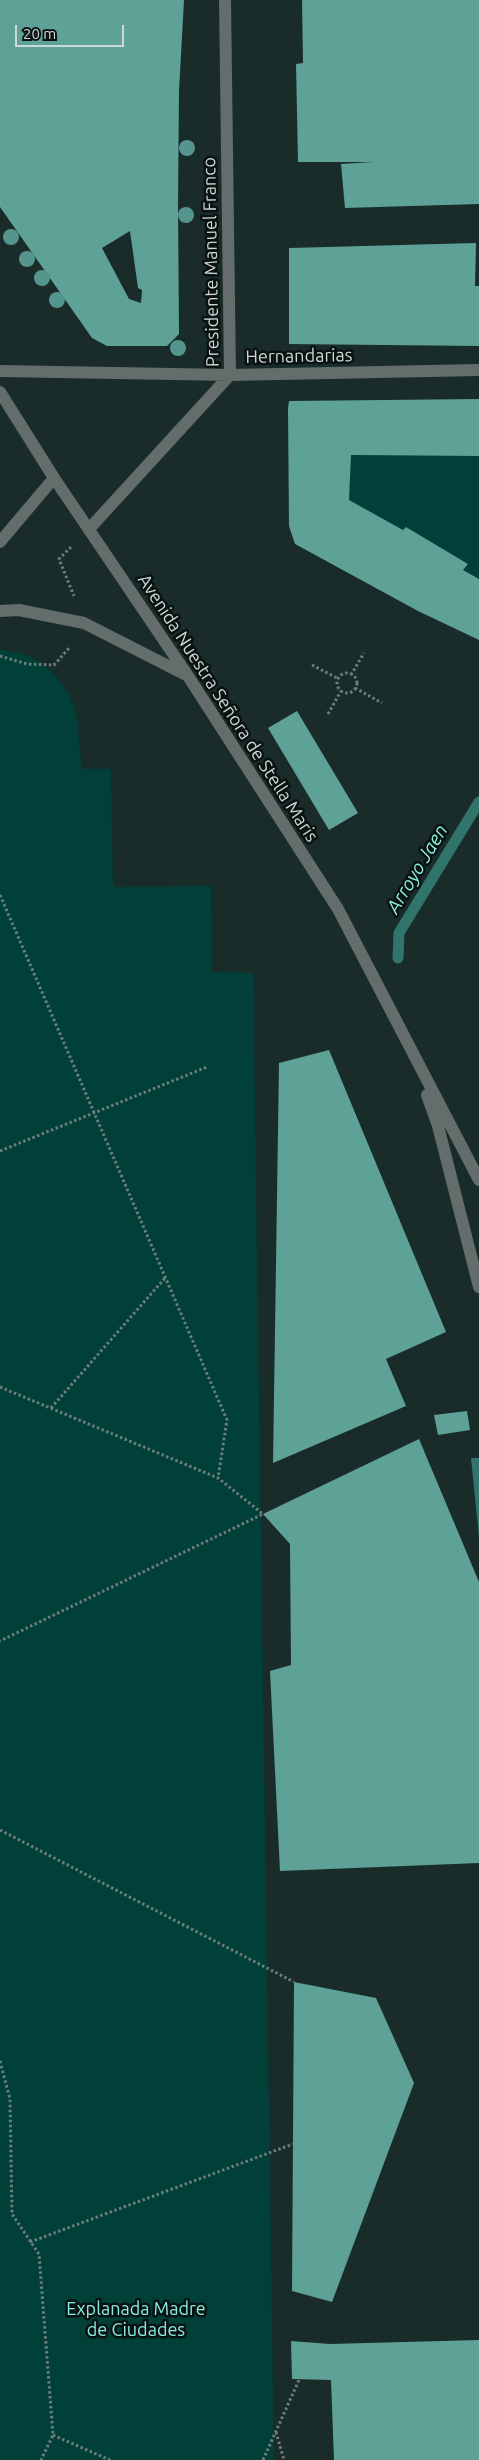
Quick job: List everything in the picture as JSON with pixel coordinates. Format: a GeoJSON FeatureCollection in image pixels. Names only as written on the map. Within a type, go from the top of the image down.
{"type":"FeatureCollection","features":[{"type":"Feature","properties":{"kind":"street","name":"Presidente Manuel Franco"},"geometry":{"type":"LineString","coordinates":[[89,529],[230,375],[225,0]]}},
{"type":"Feature","properties":{"kind":"street","name":"Hernandarias"},"geometry":{"type":"LineString","coordinates":[[0,372],[230,375],[479,370]]}},
{"type":"Feature","properties":{"kind":"street","name":"Avenida Nuestra Señora de Stella Maris"},"geometry":{"type":"LineString","coordinates":[[0,392],[54,478],[188,676],[338,909],[479,1180]]}},
{"type":"Feature","properties":{"kind":"street"},"geometry":{"type":"LineString","coordinates":[[0,542],[54,478]]}},
{"type":"Feature","properties":{"kind":"street"},"geometry":{"type":"LineString","coordinates":[[0,611],[19,610],[84,624],[188,676]]}},
{"type":"Feature","properties":{"kind":"street","name":"Avenida Nuestra Señora de Stella Maris"},"geometry":{"type":"LineString","coordinates":[[412,1052],[438,1126],[479,1287]]}},
{"type":"Feature","properties":{"kind":"path"},"geometry":{"type":"LineString","coordinates":[[351,674],[364,653]]}},
{"type":"Feature","properties":{"kind":"path"},"geometry":{"type":"LineString","coordinates":[[312,665],[339,679]]}},
{"type":"Feature","properties":{"kind":"path"},"geometry":{"type":"LineString","coordinates":[[344,674],[351,674],[357,681],[355,688],[348,693],[338,686],[339,679],[344,674]]}},
{"type":"Feature","properties":{"kind":"path"},"geometry":{"type":"LineString","coordinates":[[355,688],[382,703]]}},
{"type":"Feature","properties":{"kind":"path"},"geometry":{"type":"LineString","coordinates":[[328,714],[342,690]]}},
{"type":"Feature","properties":{"kind":"path"},"geometry":{"type":"LineString","coordinates":[[0,894],[227,1420],[218,1478]]}},
{"type":"Feature","properties":{"kind":"path"},"geometry":{"type":"LineString","coordinates":[[0,1151],[207,1067]]}},
{"type":"Feature","properties":{"kind":"path"},"geometry":{"type":"LineString","coordinates":[[51,1408],[165,1278]]}},
{"type":"Feature","properties":{"kind":"path"},"geometry":{"type":"LineString","coordinates":[[0,1386],[218,1478],[263,1514],[0,1641]]}},
{"type":"Feature","properties":{"kind":"path"},"geometry":{"type":"LineString","coordinates":[[0,1830],[294,1982]]}},
{"type":"Feature","properties":{"kind":"path"},"geometry":{"type":"LineString","coordinates":[[0,2061],[10,2099],[12,2214],[39,2254],[52,2435],[41,2460]]}},
{"type":"Feature","properties":{"kind":"path"},"geometry":{"type":"LineString","coordinates":[[30,2242],[293,2144]]}},
{"type":"Feature","properties":{"kind":"path"},"geometry":{"type":"LineString","coordinates":[[263,2460],[299,2380]]}},
{"type":"Feature","properties":{"kind":"path"},"geometry":{"type":"LineString","coordinates":[[276,2431],[284,2460]]}},
{"type":"Feature","properties":{"kind":"path"},"geometry":{"type":"LineString","coordinates":[[52,2435],[110,2460]]}},
{"type":"Feature","properties":{"kind":"green space"},"geometry":{"type":"Polygon","coordinates":[[[351,455],[479,456],[479,579],[463,570],[468,564],[462,560],[406,528],[403,530],[349,500],[351,455]]]}},
{"type":"Feature","properties":{"kind":"green space","name":"Explanada Madre de Ciudades"},"geometry":{"type":"Polygon","coordinates":[[[0,649],[21,653],[40,662],[56,676],[68,693],[76,712],[82,769],[111,769],[113,887],[211,886],[212,972],[253,973],[274,2460],[0,2460],[0,649]]]}},
{"type":"Feature","properties":{"kind":"shaded area"},"geometry":{"type":"Polygon","coordinates":[[[471,1458],[479,1458],[479,1537],[471,1458]]]}},
{"type":"Feature","properties":{"kind":"building"},"geometry":{"type":"Polygon","coordinates":[[[0,0],[184,0],[179,91],[179,334],[167,346],[107,346],[92,338],[0,207],[0,0]],[[130,231],[102,248],[129,299],[141,303],[142,290],[138,288],[130,231]]]}},
{"type":"Feature","properties":{"kind":"building"},"geometry":{"type":"Polygon","coordinates":[[[302,0],[479,0],[479,204],[345,208],[341,164],[373,162],[298,162],[296,64],[303,63],[302,0]]]}},
{"type":"Feature","properties":{"kind":"building"},"geometry":{"type":"Polygon","coordinates":[[[476,243],[475,286],[479,286],[479,346],[289,344],[289,248],[476,243]]]}},
{"type":"Feature","properties":{"kind":"building"},"geometry":{"type":"Polygon","coordinates":[[[479,399],[479,456],[351,455],[349,500],[403,530],[406,527],[468,564],[463,570],[479,579],[479,640],[418,611],[295,544],[289,526],[288,408],[289,401],[479,399]]]}},
{"type":"Feature","properties":{"kind":"building"},"geometry":{"type":"Polygon","coordinates":[[[297,711],[358,813],[329,830],[268,728],[297,711]]]}},
{"type":"Feature","properties":{"kind":"building"},"geometry":{"type":"Polygon","coordinates":[[[329,1050],[446,1332],[386,1359],[406,1406],[273,1463],[279,1063],[329,1050]]]}},
{"type":"Feature","properties":{"kind":"building"},"geometry":{"type":"Polygon","coordinates":[[[467,1411],[470,1430],[438,1435],[434,1415],[467,1411]]]}},
{"type":"Feature","properties":{"kind":"building"},"geometry":{"type":"Polygon","coordinates":[[[419,1439],[479,1582],[479,1863],[280,1871],[270,1671],[291,1665],[290,1544],[263,1514],[419,1439]]]}},
{"type":"Feature","properties":{"kind":"building"},"geometry":{"type":"Polygon","coordinates":[[[294,1982],[376,1998],[414,2083],[332,2302],[292,2291],[294,1982]]]}},
{"type":"Feature","properties":{"kind":"building"},"geometry":{"type":"Polygon","coordinates":[[[479,2340],[479,2460],[334,2460],[331,2380],[292,2379],[291,2341],[330,2344],[479,2340]]]}},
{"type":"Feature","properties":{"kind":"waterway","name":"Arroyo Jaen"},"geometry":{"type":"LineString","coordinates":[[398,958],[399,933],[479,802]]}}]}
